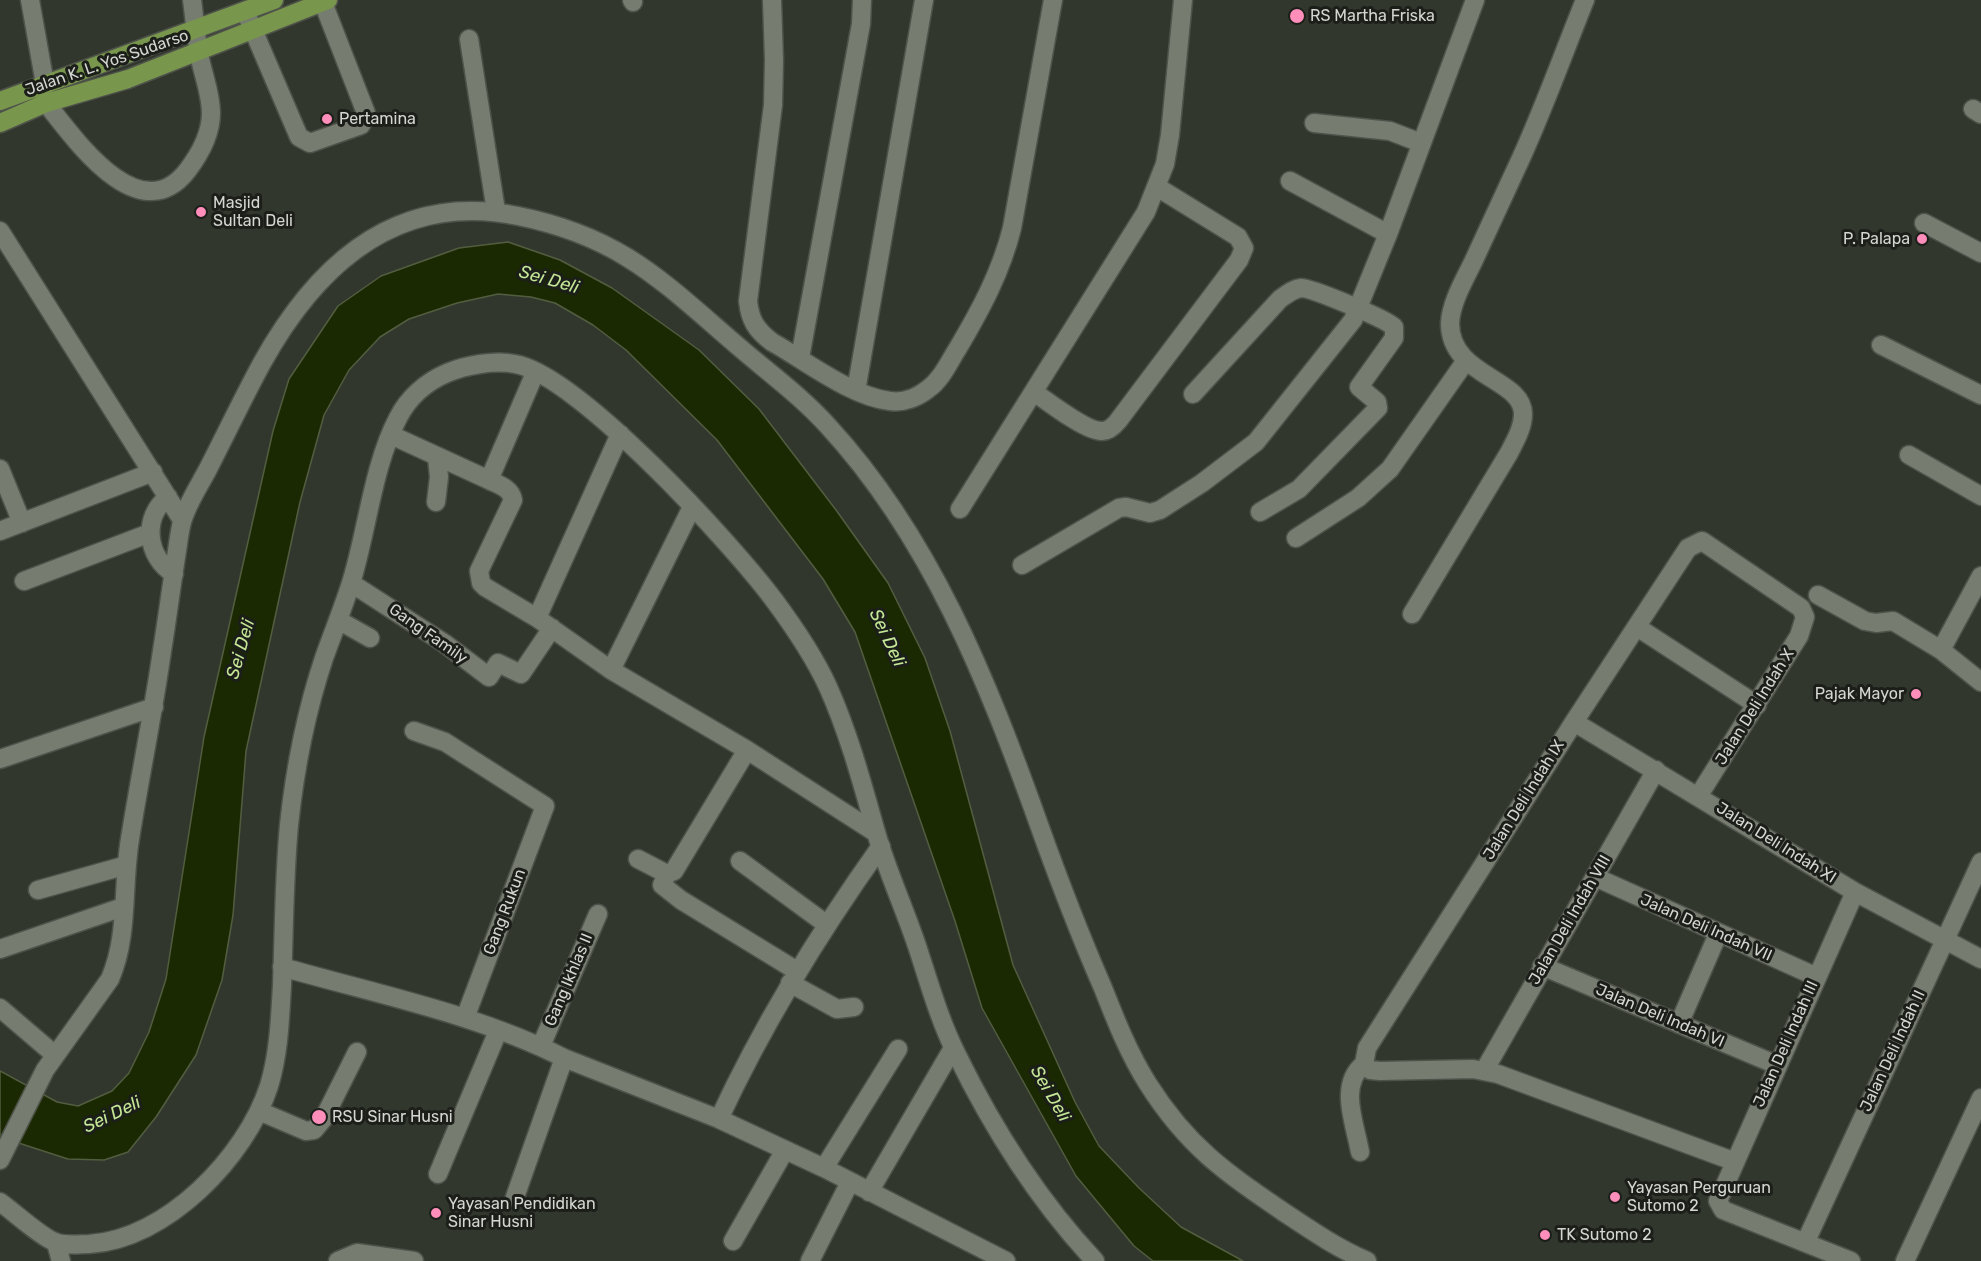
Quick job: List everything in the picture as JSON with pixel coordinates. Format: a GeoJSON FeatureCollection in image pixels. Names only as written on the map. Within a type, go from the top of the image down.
{"type":"FeatureCollection","features":[{"type":"Feature","properties":{"kind":"highway","name":"Jalan K. L. Yos Sudarso"},"geometry":{"type":"LineString","coordinates":[[0,100],[196,30],[271,0]]}},
{"type":"Feature","properties":{"kind":"highway","name":"Jalan K. L. Yos Sudarso"},"geometry":{"type":"LineString","coordinates":[[0,123],[46,103],[128,79],[324,1]]}},
{"type":"Feature","properties":{"kind":"street"},"geometry":{"type":"LineString","coordinates":[[30,0],[45,84]]}},
{"type":"Feature","properties":{"kind":"street"},"geometry":{"type":"LineString","coordinates":[[46,103],[108,174],[135,188],[165,189],[182,177],[196,159],[208,134],[211,112],[192,0]]}},
{"type":"Feature","properties":{"kind":"street"},"geometry":{"type":"LineString","coordinates":[[772,0],[773,105],[749,311],[751,320],[761,334],[856,391],[893,402],[907,400],[930,388],[942,374],[991,291],[1004,260],[1012,228],[1053,0]]}},
{"type":"Feature","properties":{"kind":"street"},"geometry":{"type":"LineString","coordinates":[[800,358],[861,24],[862,0]]}},
{"type":"Feature","properties":{"kind":"street"},"geometry":{"type":"LineString","coordinates":[[856,391],[924,0]]}},
{"type":"Feature","properties":{"kind":"street"},"geometry":{"type":"LineString","coordinates":[[960,509],[1118,260],[1157,188],[1165,164],[1170,135],[1183,0]]}},
{"type":"Feature","properties":{"kind":"street"},"geometry":{"type":"LineString","coordinates":[[1022,565],[1119,508],[1126,507],[1150,513],[1160,510],[1211,476],[1256,442],[1318,366],[1353,320],[1388,234],[1475,0]]}},
{"type":"Feature","properties":{"kind":"street"},"geometry":{"type":"LineString","coordinates":[[1412,614],[1509,453],[1523,416],[1518,401],[1506,388],[1465,362],[1452,338],[1450,323],[1453,308],[1523,154],[1585,0]]}},
{"type":"Feature","properties":{"kind":"street"},"geometry":{"type":"LineString","coordinates":[[245,11],[302,140],[310,143],[361,125],[365,120],[365,106],[324,1]]}},
{"type":"Feature","properties":{"kind":"street"},"geometry":{"type":"LineString","coordinates":[[469,39],[496,211]]}},
{"type":"Feature","properties":{"kind":"street"},"geometry":{"type":"LineString","coordinates":[[1314,123],[1361,126],[1390,132],[1421,143]]}},
{"type":"Feature","properties":{"kind":"street"},"geometry":{"type":"LineString","coordinates":[[1290,181],[1388,234]]}},
{"type":"Feature","properties":{"kind":"street"},"geometry":{"type":"LineString","coordinates":[[1034,392],[1090,428],[1107,430],[1118,421],[1239,260],[1244,248],[1238,237],[1157,188]]}},
{"type":"Feature","properties":{"kind":"street"},"geometry":{"type":"LineString","coordinates":[[0,1160],[50,1063],[110,979],[120,950],[127,865],[182,520],[262,362],[294,309],[333,265],[369,239],[401,222],[442,213],[496,211],[539,220],[587,236],[641,265],[680,294],[831,428],[896,510],[961,624],[1004,732],[1064,896],[1132,1058],[1152,1090],[1188,1137],[1223,1170],[1337,1248],[1367,1261]]}},
{"type":"Feature","properties":{"kind":"street"},"geometry":{"type":"LineString","coordinates":[[1924,223],[1981,253]]}},
{"type":"Feature","properties":{"kind":"street"},"geometry":{"type":"LineString","coordinates":[[0,231],[182,520]]}},
{"type":"Feature","properties":{"kind":"street"},"geometry":{"type":"LineString","coordinates":[[1193,394],[1281,299],[1294,290],[1313,290],[1357,310],[1384,319],[1394,327],[1394,338],[1359,387],[1377,402],[1378,408],[1299,489],[1260,512]]}},
{"type":"Feature","properties":{"kind":"street"},"geometry":{"type":"LineString","coordinates":[[1881,345],[1981,395]]}},
{"type":"Feature","properties":{"kind":"street"},"geometry":{"type":"LineString","coordinates":[[1296,538],[1358,498],[1390,469],[1465,362]]}},
{"type":"Feature","properties":{"kind":"street"},"geometry":{"type":"LineString","coordinates":[[0,1202],[56,1243],[107,1243],[138,1232],[164,1218],[199,1190],[237,1149],[259,1111],[269,1085],[279,1040],[289,828],[300,745],[351,583],[391,435],[399,415],[416,392],[446,373],[477,365],[516,364],[551,380],[620,434],[692,507],[772,596],[804,643],[827,683],[844,726],[879,840],[953,1048],[1013,1157],[1064,1228],[1095,1261]]}},
{"type":"Feature","properties":{"kind":"street"},"geometry":{"type":"LineString","coordinates":[[489,480],[535,373]]}},
{"type":"Feature","properties":{"kind":"street"},"geometry":{"type":"LineString","coordinates":[[545,623],[620,434]]}},
{"type":"Feature","properties":{"kind":"street"},"geometry":{"type":"LineString","coordinates":[[391,435],[506,489],[513,500],[479,571],[481,583],[545,623],[611,670],[747,750],[879,840]]}},
{"type":"Feature","properties":{"kind":"street"},"geometry":{"type":"LineString","coordinates":[[1910,455],[1981,496]]}},
{"type":"Feature","properties":{"kind":"street"},"geometry":{"type":"LineString","coordinates":[[436,502],[439,477],[437,458]]}},
{"type":"Feature","properties":{"kind":"street"},"geometry":{"type":"LineString","coordinates":[[0,470],[22,522]]}},
{"type":"Feature","properties":{"kind":"street"},"geometry":{"type":"LineString","coordinates":[[0,531],[153,472]]}},
{"type":"Feature","properties":{"kind":"street"},"geometry":{"type":"LineString","coordinates":[[168,497],[155,510],[150,533],[155,555],[160,564],[174,574]]}},
{"type":"Feature","properties":{"kind":"street"},"geometry":{"type":"LineString","coordinates":[[611,670],[692,507]]}},
{"type":"Feature","properties":{"kind":"street"},"geometry":{"type":"LineString","coordinates":[[24,581],[150,533]]}},
{"type":"Feature","properties":{"kind":"street","name":"Jalan Deli Indah X"},"geometry":{"type":"LineString","coordinates":[[1692,544],[1702,541],[1711,544],[1801,608],[1805,617],[1799,636],[1699,795]]}},
{"type":"Feature","properties":{"kind":"street","name":"Jalan Deli Indah IX"},"geometry":{"type":"LineString","coordinates":[[1360,1152],[1349,1088],[1354,1072],[1364,1061],[1367,1048],[1574,722],[1692,544]]}},
{"type":"Feature","properties":{"kind":"street"},"geometry":{"type":"LineString","coordinates":[[1941,651],[1981,576]]}},
{"type":"Feature","properties":{"kind":"street","name":"Gang Family"},"geometry":{"type":"LineString","coordinates":[[351,583],[435,637],[489,677],[498,663],[521,674],[545,623]]}},
{"type":"Feature","properties":{"kind":"street"},"geometry":{"type":"LineString","coordinates":[[1818,595],[1865,621],[1876,623],[1893,621],[1941,651],[1981,682]]}},
{"type":"Feature","properties":{"kind":"street"},"geometry":{"type":"LineString","coordinates":[[338,620],[370,638]]}},
{"type":"Feature","properties":{"kind":"street"},"geometry":{"type":"LineString","coordinates":[[1636,627],[1757,705]]}},
{"type":"Feature","properties":{"kind":"street"},"geometry":{"type":"LineString","coordinates":[[0,759],[154,707]]}},
{"type":"Feature","properties":{"kind":"street","name":"Jalan Deli Indah XI"},"geometry":{"type":"LineString","coordinates":[[1574,722],[1699,795],[1855,892],[1981,959]]}},
{"type":"Feature","properties":{"kind":"street","name":"Gang Rukun"},"geometry":{"type":"LineString","coordinates":[[414,731],[438,738],[545,806],[465,1018]]}},
{"type":"Feature","properties":{"kind":"street"},"geometry":{"type":"LineString","coordinates":[[638,859],[667,874],[674,872],[747,750]]}},
{"type":"Feature","properties":{"kind":"street","name":"Jalan Deli Indah VIII"},"geometry":{"type":"LineString","coordinates":[[1484,1071],[1656,770]]}},
{"type":"Feature","properties":{"kind":"street"},"geometry":{"type":"LineString","coordinates":[[719,1119],[746,1060],[826,924],[879,840]]}},
{"type":"Feature","properties":{"kind":"street"},"geometry":{"type":"LineString","coordinates":[[740,861],[826,924]]}},
{"type":"Feature","properties":{"kind":"street","name":"Jalan Deli Indah II"},"geometry":{"type":"LineString","coordinates":[[1806,1241],[1943,940],[1981,862]]}},
{"type":"Feature","properties":{"kind":"street"},"geometry":{"type":"LineString","coordinates":[[38,890],[127,865]]}},
{"type":"Feature","properties":{"kind":"street"},"geometry":{"type":"LineString","coordinates":[[667,874],[663,885],[681,900],[837,1008],[854,1008]]}},
{"type":"Feature","properties":{"kind":"street","name":"Jalan Deli Indah VII"},"geometry":{"type":"LineString","coordinates":[[1595,877],[1817,977]]}},
{"type":"Feature","properties":{"kind":"street","name":"Jalan Deli Indah III"},"geometry":{"type":"LineString","coordinates":[[1806,1241],[1723,1210],[1718,1206],[1718,1197],[1855,892]]}},
{"type":"Feature","properties":{"kind":"street"},"geometry":{"type":"LineString","coordinates":[[0,949],[123,907]]}},
{"type":"Feature","properties":{"kind":"street","name":"Gang Ikhlas II"},"geometry":{"type":"LineString","coordinates":[[541,1046],[598,914]]}},
{"type":"Feature","properties":{"kind":"street"},"geometry":{"type":"LineString","coordinates":[[1679,1024],[1718,934]]}},
{"type":"Feature","properties":{"kind":"street","name":"Jalan Deli Indah VI"},"geometry":{"type":"LineString","coordinates":[[1542,966],[1778,1065]]}},
{"type":"Feature","properties":{"kind":"street"},"geometry":{"type":"LineString","coordinates":[[282,967],[465,1018],[541,1046],[564,1058],[719,1119],[824,1168],[1006,1261]]}},
{"type":"Feature","properties":{"kind":"street"},"geometry":{"type":"LineString","coordinates":[[0,1008],[50,1063]]}},
{"type":"Feature","properties":{"kind":"street"},"geometry":{"type":"LineString","coordinates":[[438,1174],[498,1031]]}},
{"type":"Feature","properties":{"kind":"street"},"geometry":{"type":"LineString","coordinates":[[869,1192],[953,1048]]}},
{"type":"Feature","properties":{"kind":"street"},"geometry":{"type":"LineString","coordinates":[[824,1168],[898,1049]]}},
{"type":"Feature","properties":{"kind":"street"},"geometry":{"type":"LineString","coordinates":[[259,1111],[306,1131],[314,1130],[324,1118],[357,1052]]}},
{"type":"Feature","properties":{"kind":"street"},"geometry":{"type":"LineString","coordinates":[[515,1197],[564,1058]]}},
{"type":"Feature","properties":{"kind":"street"},"geometry":{"type":"LineString","coordinates":[[1364,1061],[1370,1070],[1380,1071],[1484,1071],[1734,1161]]}},
{"type":"Feature","properties":{"kind":"street"},"geometry":{"type":"LineString","coordinates":[[1905,1261],[1981,1098]]}},
{"type":"Feature","properties":{"kind":"street"},"geometry":{"type":"LineString","coordinates":[[733,1241],[785,1150]]}},
{"type":"Feature","properties":{"kind":"street"},"geometry":{"type":"LineString","coordinates":[[810,1261],[850,1182]]}},
{"type":"Feature","properties":{"kind":"street"},"geometry":{"type":"LineString","coordinates":[[1806,1241],[1851,1261]]}},
{"type":"Feature","properties":{"kind":"street"},"geometry":{"type":"LineString","coordinates":[[56,1243],[61,1261]]}},
{"type":"Feature","properties":{"kind":"street"},"geometry":{"type":"LineString","coordinates":[[338,1261],[357,1253],[414,1261]]}},
{"type":"Feature","properties":{"kind":"water","name":"Sei Deli"},"geometry":{"type":"Polygon","coordinates":[[[508,242],[560,260],[612,288],[699,350],[759,409],[836,510],[888,583],[925,658],[950,731],[1013,965],[1075,1102],[1099,1146],[1139,1188],[1181,1227],[1243,1261],[1153,1261],[1134,1246],[1076,1176],[982,1008],[955,921],[855,632],[823,579],[717,440],[626,350],[593,325],[555,303],[531,297],[498,294],[457,303],[409,319],[380,337],[349,370],[324,415],[300,502],[246,751],[233,915],[222,980],[196,1055],[156,1117],[128,1152],[104,1160],[68,1159],[0,1137],[0,1071],[57,1102],[78,1106],[112,1091],[129,1073],[149,1032],[166,979],[204,737],[273,431],[289,379],[338,306],[381,276],[459,248],[508,242]]]}},
{"type":"Feature","properties":{"kind":"place","name":"RS Martha Friska"},"geometry":{"type":"Point","coordinates":[1297,16]}},
{"type":"Feature","properties":{"kind":"place","name":"Pertamina"},"geometry":{"type":"Point","coordinates":[327,119]}},
{"type":"Feature","properties":{"kind":"place","name":"Masjid Sultan Deli"},"geometry":{"type":"Point","coordinates":[201,212]}},
{"type":"Feature","properties":{"kind":"place","name":"P. Palapa"},"geometry":{"type":"Point","coordinates":[1922,239]}},
{"type":"Feature","properties":{"kind":"place","name":"Pajak Mayor"},"geometry":{"type":"Point","coordinates":[1916,694]}},
{"type":"Feature","properties":{"kind":"place","name":"RSU Sinar Husni"},"geometry":{"type":"Point","coordinates":[319,1117]}},
{"type":"Feature","properties":{"kind":"place","name":"Yayasan Perguruan Sutomo 2"},"geometry":{"type":"Point","coordinates":[1615,1197]}},
{"type":"Feature","properties":{"kind":"place","name":"Yayasan Pendidikan Sinar Husni"},"geometry":{"type":"Point","coordinates":[436,1213]}},
{"type":"Feature","properties":{"kind":"place","name":"TK Sutomo 2"},"geometry":{"type":"Point","coordinates":[1545,1235]}}]}
